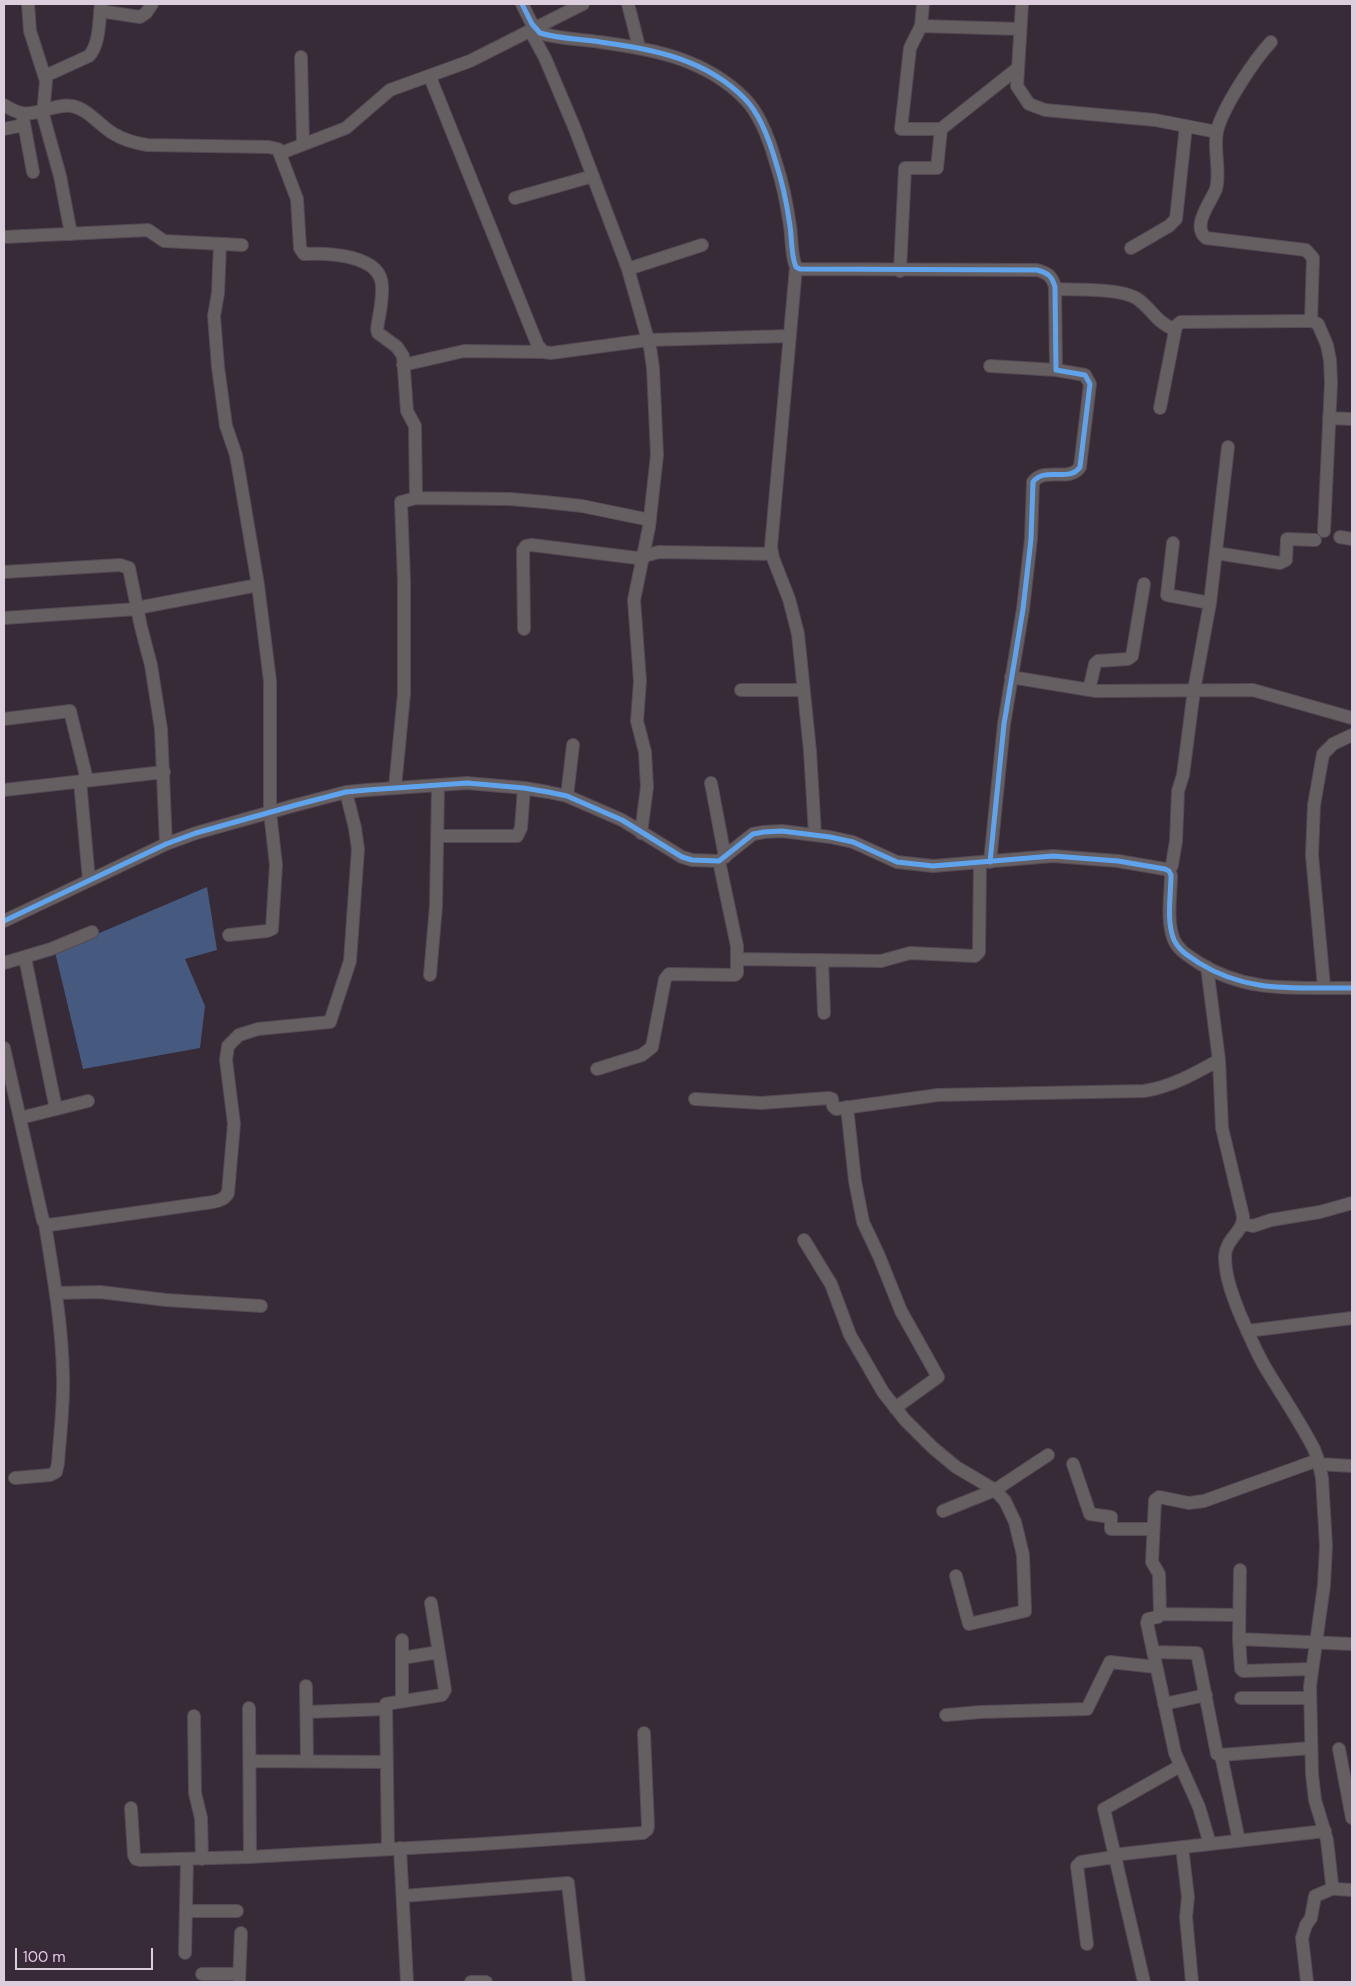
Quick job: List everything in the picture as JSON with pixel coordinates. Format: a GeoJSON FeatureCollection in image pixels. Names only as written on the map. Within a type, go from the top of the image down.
{"type":"FeatureCollection","features":[{"type":"Feature","properties":{"kind":"street"},"geometry":{"type":"LineString","coordinates":[[28,4],[30,31],[46,76],[43,110],[60,176],[71,234]]}},
{"type":"Feature","properties":{"kind":"street"},"geometry":{"type":"LineString","coordinates":[[46,76],[89,56],[96,40],[100,7],[140,17],[146,13],[152,4]]}},
{"type":"Feature","properties":{"kind":"street"},"geometry":{"type":"LineString","coordinates":[[522,4],[576,129],[628,269],[648,340],[652,368],[657,455],[650,520],[634,600],[640,682],[637,721],[645,747],[646,769],[646,796],[641,833]]}},
{"type":"Feature","properties":{"kind":"street"},"geometry":{"type":"LineString","coordinates":[[281,153],[346,128],[390,90],[470,61],[583,4]]}},
{"type":"Feature","properties":{"kind":"street"},"geometry":{"type":"LineString","coordinates":[[628,4],[639,47]]}},
{"type":"Feature","properties":{"kind":"street"},"geometry":{"type":"LineString","coordinates":[[923,4],[921,26],[910,48],[901,129],[941,129],[1018,68]]}},
{"type":"Feature","properties":{"kind":"street"},"geometry":{"type":"LineString","coordinates":[[1022,4],[1017,86],[1024,98],[1035,107],[1045,110],[1155,120],[1217,132]]}},
{"type":"Feature","properties":{"kind":"street"},"geometry":{"type":"LineString","coordinates":[[921,26],[1020,29]]}},
{"type":"Feature","properties":{"kind":"street"},"geometry":{"type":"LineString","coordinates":[[533,30],[544,34],[639,47],[677,57],[703,68],[725,82],[746,99],[770,143],[788,212],[796,268],[772,554],[794,618],[810,751],[815,834]]}},
{"type":"Feature","properties":{"kind":"street"},"geometry":{"type":"LineString","coordinates":[[1271,42],[1255,60],[1231,102],[1217,132],[1217,183],[1204,213],[1201,233],[1206,238],[1306,250],[1310,253],[1313,258],[1311,321]]}},
{"type":"Feature","properties":{"kind":"street"},"geometry":{"type":"LineString","coordinates":[[300,57],[303,144]]}},
{"type":"Feature","properties":{"kind":"street"},"geometry":{"type":"LineString","coordinates":[[430,77],[538,346],[544,352]]}},
{"type":"Feature","properties":{"kind":"street"},"geometry":{"type":"LineString","coordinates":[[4,105],[23,119],[33,172]]}},
{"type":"Feature","properties":{"kind":"street"},"geometry":{"type":"LineString","coordinates":[[4,129],[43,110],[69,105],[77,107],[113,134],[147,145],[269,147],[278,149],[297,199],[300,248],[304,254],[324,253],[362,260],[375,269],[381,279],[382,286],[377,329],[378,333],[401,351],[407,411],[415,426],[416,498]]}},
{"type":"Feature","properties":{"kind":"street"},"geometry":{"type":"LineString","coordinates":[[1131,248],[1169,226],[1176,219],[1186,126]]}},
{"type":"Feature","properties":{"kind":"street"},"geometry":{"type":"LineString","coordinates":[[900,271],[905,168],[937,168],[941,129]]}},
{"type":"Feature","properties":{"kind":"street"},"geometry":{"type":"LineString","coordinates":[[515,198],[593,176]]}},
{"type":"Feature","properties":{"kind":"street"},"geometry":{"type":"LineString","coordinates":[[4,237],[148,230],[164,241],[242,246]]}},
{"type":"Feature","properties":{"kind":"street"},"geometry":{"type":"LineString","coordinates":[[220,244],[218,294],[214,316],[218,367],[226,426],[238,461],[258,585],[270,681],[270,812],[276,866],[272,929],[229,935]]}},
{"type":"Feature","properties":{"kind":"street"},"geometry":{"type":"LineString","coordinates":[[628,269],[702,245]]}},
{"type":"Feature","properties":{"kind":"street"},"geometry":{"type":"LineString","coordinates":[[796,268],[900,271],[1037,270],[1045,272],[1052,277],[1054,289],[1056,370]]}},
{"type":"Feature","properties":{"kind":"street"},"geometry":{"type":"LineString","coordinates":[[1054,289],[1126,294],[1139,300],[1163,324],[1175,330]]}},
{"type":"Feature","properties":{"kind":"street"},"geometry":{"type":"LineString","coordinates":[[1160,408],[1175,330],[1176,326],[1181,322],[1251,320],[1311,321],[1318,324],[1327,345],[1331,383],[1319,535],[1287,539],[1286,560],[1280,563],[1216,553]]}},
{"type":"Feature","properties":{"kind":"street"},"geometry":{"type":"LineString","coordinates":[[403,365],[464,352],[551,353],[648,340],[790,336]]}},
{"type":"Feature","properties":{"kind":"street"},"geometry":{"type":"LineString","coordinates":[[738,959],[881,961],[910,953],[978,955],[985,862],[1031,539],[1033,482],[1043,475],[1071,474],[1077,470],[1081,463],[1090,381],[1086,375],[1056,370],[990,366]]}},
{"type":"Feature","properties":{"kind":"street"},"geometry":{"type":"LineString","coordinates":[[1329,418],[1352,419]]}},
{"type":"Feature","properties":{"kind":"street"},"geometry":{"type":"LineString","coordinates":[[1228,447],[1210,603],[1194,690],[1183,775],[1178,791],[1174,856],[1169,871],[1174,940],[1182,952],[1206,967],[1230,978],[1253,985],[1280,988],[1352,988]]}},
{"type":"Feature","properties":{"kind":"street"},"geometry":{"type":"LineString","coordinates":[[395,787],[404,694],[404,581],[400,505],[402,501],[416,498],[510,499],[582,506],[650,520]]}},
{"type":"Feature","properties":{"kind":"street"},"geometry":{"type":"LineString","coordinates":[[1173,543],[1167,595],[1210,603]]}},
{"type":"Feature","properties":{"kind":"street"},"geometry":{"type":"LineString","coordinates":[[524,629],[523,550],[526,546],[532,545],[633,558],[659,552],[772,554]]}},
{"type":"Feature","properties":{"kind":"street"},"geometry":{"type":"LineString","coordinates":[[4,572],[126,566],[132,572],[137,608],[151,665],[161,729],[166,844]]}},
{"type":"Feature","properties":{"kind":"street"},"geometry":{"type":"LineString","coordinates":[[1089,690],[1095,664],[1098,661],[1128,659],[1132,656],[1144,584]]}},
{"type":"Feature","properties":{"kind":"street"},"geometry":{"type":"LineString","coordinates":[[4,618],[137,608],[258,585]]}},
{"type":"Feature","properties":{"kind":"street"},"geometry":{"type":"LineString","coordinates":[[1011,677],[1089,690],[1253,690],[1352,718]]}},
{"type":"Feature","properties":{"kind":"street"},"geometry":{"type":"LineString","coordinates":[[741,690],[803,690]]}},
{"type":"Feature","properties":{"kind":"street"},"geometry":{"type":"LineString","coordinates":[[4,719],[70,711],[72,714],[84,780],[89,880]]}},
{"type":"Feature","properties":{"kind":"street"},"geometry":{"type":"LineString","coordinates":[[1324,987],[1312,855],[1314,805],[1323,754],[1333,744],[1352,735]]}},
{"type":"Feature","properties":{"kind":"street"},"geometry":{"type":"LineString","coordinates":[[567,796],[573,745]]}},
{"type":"Feature","properties":{"kind":"street"},"geometry":{"type":"LineString","coordinates":[[4,790],[164,772]]}},
{"type":"Feature","properties":{"kind":"street"},"geometry":{"type":"LineString","coordinates":[[4,922],[166,844],[196,833],[346,792],[467,783],[524,788],[567,796],[622,820],[682,857],[692,860],[722,859],[750,836],[757,833],[782,831],[815,834],[853,842],[897,862],[915,865],[933,866],[1053,856],[1118,861],[1169,871]]}},
{"type":"Feature","properties":{"kind":"street"},"geometry":{"type":"LineString","coordinates":[[597,1069],[642,1054],[652,1047],[665,979],[669,974],[735,975],[737,973],[737,946],[722,859],[712,783]]}},
{"type":"Feature","properties":{"kind":"street"},"geometry":{"type":"LineString","coordinates":[[430,975],[436,906],[438,786]]}},
{"type":"Feature","properties":{"kind":"street"},"geometry":{"type":"LineString","coordinates":[[438,836],[517,836],[522,828],[524,788]]}},
{"type":"Feature","properties":{"kind":"street"},"geometry":{"type":"LineString","coordinates":[[45,1224],[199,1204],[221,1200],[226,1197],[234,1124],[226,1060],[228,1046],[239,1035],[258,1029],[330,1022],[350,961],[358,849],[346,792]]}},
{"type":"Feature","properties":{"kind":"street"},"geometry":{"type":"LineString","coordinates":[[4,963],[25,958],[92,932]]}},
{"type":"Feature","properties":{"kind":"street"},"geometry":{"type":"LineString","coordinates":[[25,958],[56,1108]]}},
{"type":"Feature","properties":{"kind":"street"},"geometry":{"type":"LineString","coordinates":[[822,960],[824,1013]]}},
{"type":"Feature","properties":{"kind":"street"},"geometry":{"type":"LineString","coordinates":[[1206,967],[1220,1060],[1222,1128],[1243,1216],[1243,1224],[1228,1243],[1226,1256],[1231,1288],[1247,1331],[1264,1365],[1308,1438],[1319,1462],[1323,1489],[1326,1567],[1320,1623],[1311,1669],[1311,1748],[1315,1800],[1325,1831],[1334,1888]]}},
{"type":"Feature","properties":{"kind":"street"},"geometry":{"type":"LineString","coordinates":[[4,1048],[45,1224],[62,1344],[63,1378],[56,1472],[50,1475],[15,1478]]}},
{"type":"Feature","properties":{"kind":"street"},"geometry":{"type":"LineString","coordinates":[[695,1100],[761,1103],[829,1098],[832,1099],[834,1108],[938,1095],[1144,1091],[1170,1084],[1199,1072],[1220,1060]]}},
{"type":"Feature","properties":{"kind":"street"},"geometry":{"type":"LineString","coordinates":[[20,1118],[88,1101]]}},
{"type":"Feature","properties":{"kind":"street"},"geometry":{"type":"LineString","coordinates":[[847,1107],[855,1181],[862,1222],[879,1256],[901,1311],[938,1377],[895,1408]]}},
{"type":"Feature","properties":{"kind":"street"},"geometry":{"type":"LineString","coordinates":[[1243,1224],[1253,1226],[1271,1220],[1320,1212],[1352,1203]]}},
{"type":"Feature","properties":{"kind":"street"},"geometry":{"type":"LineString","coordinates":[[804,1240],[831,1284],[850,1335],[882,1392],[932,1448],[956,1467],[996,1490],[1009,1509],[1021,1544],[1025,1611],[969,1624],[956,1576]]}},
{"type":"Feature","properties":{"kind":"street"},"geometry":{"type":"LineString","coordinates":[[56,1293],[100,1292],[166,1300],[262,1306]]}},
{"type":"Feature","properties":{"kind":"street"},"geometry":{"type":"LineString","coordinates":[[1247,1331],[1352,1318]]}},
{"type":"Feature","properties":{"kind":"street"},"geometry":{"type":"LineString","coordinates":[[943,1511],[996,1490],[1048,1455]]}},
{"type":"Feature","properties":{"kind":"street"},"geometry":{"type":"LineString","coordinates":[[1160,1614],[1158,1574],[1152,1562],[1153,1529],[1157,1498],[1189,1503],[1204,1501],[1319,1462],[1352,1466]]}},
{"type":"Feature","properties":{"kind":"street"},"geometry":{"type":"LineString","coordinates":[[1073,1464],[1090,1514],[1110,1517],[1111,1529],[1153,1529]]}},
{"type":"Feature","properties":{"kind":"street"},"geometry":{"type":"LineString","coordinates":[[1240,1570],[1239,1639],[1240,1666],[1242,1670],[1311,1669]]}},
{"type":"Feature","properties":{"kind":"street"},"geometry":{"type":"LineString","coordinates":[[407,1982],[403,1896],[394,1848],[386,1762],[385,1709],[386,1704],[442,1695],[444,1693],[431,1603]]}},
{"type":"Feature","properties":{"kind":"street"},"geometry":{"type":"LineString","coordinates":[[1210,1844],[1199,1807],[1180,1766],[1164,1704],[1147,1620],[1158,1617],[1160,1614],[1239,1616]]}},
{"type":"Feature","properties":{"kind":"street"},"geometry":{"type":"LineString","coordinates":[[1239,1639],[1315,1644],[1352,1644]]}},
{"type":"Feature","properties":{"kind":"street"},"geometry":{"type":"LineString","coordinates":[[402,1640],[402,1700]]}},
{"type":"Feature","properties":{"kind":"street"},"geometry":{"type":"LineString","coordinates":[[402,1658],[439,1652]]}},
{"type":"Feature","properties":{"kind":"street"},"geometry":{"type":"LineString","coordinates":[[1153,1652],[1197,1653],[1217,1754],[1311,1748]]}},
{"type":"Feature","properties":{"kind":"street"},"geometry":{"type":"LineString","coordinates":[[946,1715],[981,1712],[1087,1709],[1110,1662],[1156,1667]]}},
{"type":"Feature","properties":{"kind":"street"},"geometry":{"type":"LineString","coordinates":[[306,1686],[307,1761]]}},
{"type":"Feature","properties":{"kind":"street"},"geometry":{"type":"LineString","coordinates":[[1164,1704],[1206,1695]]}},
{"type":"Feature","properties":{"kind":"street"},"geometry":{"type":"LineString","coordinates":[[1242,1698],[1310,1698]]}},
{"type":"Feature","properties":{"kind":"street"},"geometry":{"type":"LineString","coordinates":[[249,1708],[250,1857]]}},
{"type":"Feature","properties":{"kind":"street"},"geometry":{"type":"LineString","coordinates":[[307,1712],[385,1709]]}},
{"type":"Feature","properties":{"kind":"street"},"geometry":{"type":"LineString","coordinates":[[194,1716],[195,1793],[202,1822],[202,1859]]}},
{"type":"Feature","properties":{"kind":"street"},"geometry":{"type":"LineString","coordinates":[[131,1808],[134,1855],[136,1859],[250,1857],[491,1844],[645,1832],[648,1826],[644,1733]]}},
{"type":"Feature","properties":{"kind":"street"},"geometry":{"type":"LineString","coordinates":[[1339,1749],[1352,1818]]}},
{"type":"Feature","properties":{"kind":"street"},"geometry":{"type":"LineString","coordinates":[[1221,1755],[1239,1841]]}},
{"type":"Feature","properties":{"kind":"street"},"geometry":{"type":"LineString","coordinates":[[250,1761],[386,1762]]}},
{"type":"Feature","properties":{"kind":"street"},"geometry":{"type":"LineString","coordinates":[[1144,1982],[1113,1856],[1104,1809],[1180,1766]]}},
{"type":"Feature","properties":{"kind":"street"},"geometry":{"type":"LineString","coordinates":[[1087,1944],[1077,1866],[1081,1862],[1182,1847],[1325,1831]]}},
{"type":"Feature","properties":{"kind":"street"},"geometry":{"type":"LineString","coordinates":[[1182,1847],[1188,1897],[1186,1917],[1192,1982]]}},
{"type":"Feature","properties":{"kind":"street"},"geometry":{"type":"LineString","coordinates":[[186,1953],[187,1859]]}},
{"type":"Feature","properties":{"kind":"street"},"geometry":{"type":"LineString","coordinates":[[403,1896],[568,1883],[579,1982]]}},
{"type":"Feature","properties":{"kind":"street"},"geometry":{"type":"LineString","coordinates":[[1307,1982],[1303,1933],[1311,1918],[1315,1896],[1334,1888],[1352,1890]]}},
{"type":"Feature","properties":{"kind":"street"},"geometry":{"type":"LineString","coordinates":[[186,1911],[237,1911]]}},
{"type":"Feature","properties":{"kind":"street"},"geometry":{"type":"LineString","coordinates":[[202,1974],[239,1978],[241,1933]]}},
{"type":"Feature","properties":{"kind":"street"},"geometry":{"type":"LineString","coordinates":[[471,1982],[486,1982]]}},
{"type":"Feature","properties":{"kind":"water"},"geometry":{"type":"Polygon","coordinates":[[[207,887],[217,950],[185,959],[205,1006],[200,1048],[83,1069],[55,952],[207,887]]]}},
{"type":"Feature","properties":{"kind":"cycle path"},"geometry":{"type":"LineString","coordinates":[[522,4],[532,24],[540,33],[562,38],[640,48],[678,58],[713,74],[730,85],[745,99],[756,113],[771,146],[783,187],[790,226],[792,253],[796,267],[800,269],[1037,270],[1051,278],[1055,287],[1056,370],[1085,375],[1090,384],[1080,467],[1070,474],[1044,475],[1038,477],[1033,482],[1031,539],[1023,609],[1004,724],[990,862]]}},
{"type":"Feature","properties":{"kind":"cycle path"},"geometry":{"type":"LineString","coordinates":[[4,921],[166,844],[196,833],[346,792],[467,783],[524,788],[567,796],[622,820],[682,857],[692,860],[719,861],[753,834],[782,831],[853,842],[897,862],[933,866],[1053,856],[1118,861],[1165,869],[1171,875],[1170,925],[1172,933],[1176,944],[1188,956],[1218,973],[1236,980],[1255,984],[1293,988],[1352,988]]}}]}
